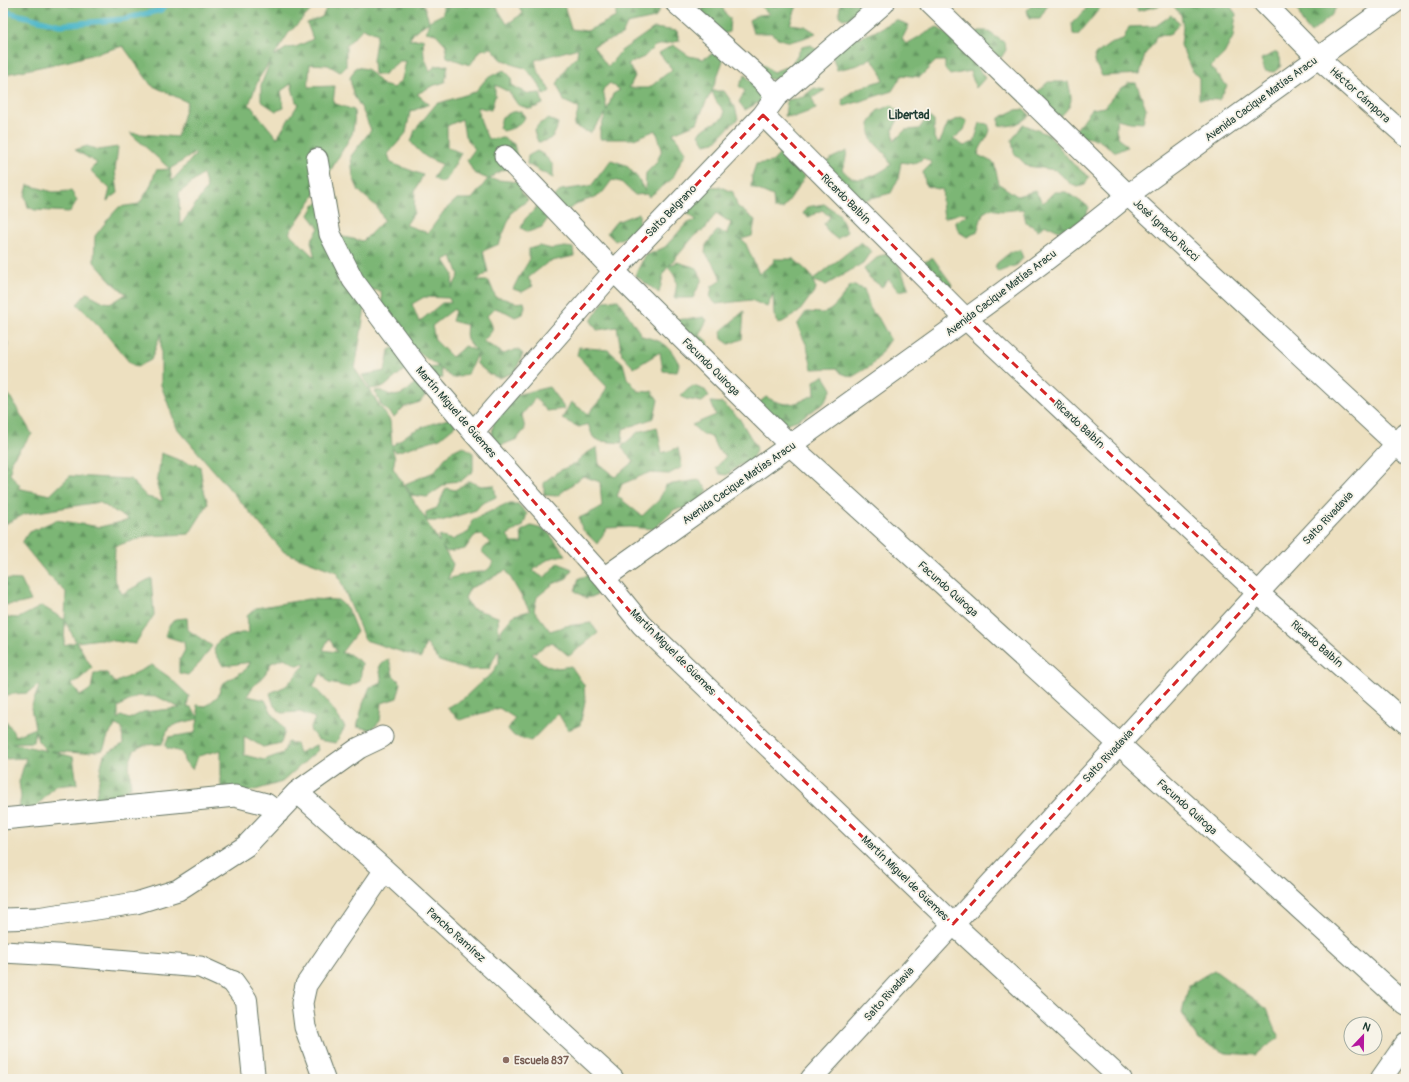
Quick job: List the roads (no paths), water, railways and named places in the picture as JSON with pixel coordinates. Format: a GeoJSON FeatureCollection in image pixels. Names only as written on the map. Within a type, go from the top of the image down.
{"type":"FeatureCollection","features":[{"type":"Feature","properties":{"kind":"street"},"geometry":{"type":"LineString","coordinates":[[676,3],[762,80],[776,97]]}},
{"type":"Feature","properties":{"kind":"street","name":"Salto Belgrano"},"geometry":{"type":"LineString","coordinates":[[472,432],[614,271],[762,115],[776,97],[884,3]]}},
{"type":"Feature","properties":{"kind":"street","name":"José Ignacio Rucci"},"geometry":{"type":"LineString","coordinates":[[930,3],[1128,195],[1403,444]]}},
{"type":"Feature","properties":{"kind":"street","name":"Héctor Cámpora"},"geometry":{"type":"LineString","coordinates":[[1264,3],[1318,58],[1406,136]]}},
{"type":"Feature","properties":{"kind":"street","name":"Avenida Cacique Matías Aracu"},"geometry":{"type":"LineString","coordinates":[[604,578],[791,446],[966,319],[1128,195],[1394,3]]}},
{"type":"Feature","properties":{"kind":"street","name":"Ricardo Balbín"},"geometry":{"type":"LineString","coordinates":[[762,115],[966,319],[1258,592],[1406,723]]}},
{"type":"Feature","properties":{"kind":"street","name":"Facundo Quiroga"},"geometry":{"type":"LineString","coordinates":[[505,156],[614,271],[791,446],[1406,1005]]}},
{"type":"Feature","properties":{"kind":"street","name":"Martín Miguel de Güemes"},"geometry":{"type":"LineString","coordinates":[[317,159],[330,234],[353,280],[420,370],[472,432],[604,578],[642,625],[953,924],[1121,1079]]}},
{"type":"Feature","properties":{"kind":"street","name":"Salto Rivadavia"},"geometry":{"type":"LineString","coordinates":[[811,1079],[1258,592],[1403,444]]}},
{"type":"Feature","properties":{"kind":"street"},"geometry":{"type":"LineString","coordinates":[[3,919],[38,918],[136,903],[178,890],[246,846],[298,792],[359,748],[382,737]]}},
{"type":"Feature","properties":{"kind":"street","name":"Pancho Ramírez"},"geometry":{"type":"LineString","coordinates":[[298,792],[613,1079]]}},
{"type":"Feature","properties":{"kind":"street"},"geometry":{"type":"LineString","coordinates":[[3,819],[235,796],[266,804],[278,813]]}},
{"type":"Feature","properties":{"kind":"street"},"geometry":{"type":"LineString","coordinates":[[324,1079],[305,1027],[302,1003],[306,985],[385,870]]}},
{"type":"Feature","properties":{"kind":"street"},"geometry":{"type":"LineString","coordinates":[[3,952],[200,967],[233,982],[246,1000],[254,1079]]}},
{"type":"Feature","properties":{"kind":"street"},"geometry":{"type":"LineString","coordinates":[[1381,1079],[1406,1043]]}},
{"type":"Feature","properties":{"kind":"water"},"geometry":{"type":"Polygon","coordinates":[[[3,333],[8,344],[3,360],[3,333]]]}},
{"type":"Feature","properties":{"kind":"waterway"},"geometry":{"type":"LineString","coordinates":[[3,11],[60,25],[124,19],[161,10],[166,3]]}},
{"type":"Feature","properties":{"kind":"place","name":"Escuela 837"},"geometry":{"type":"Point","coordinates":[506,1060]}},
{"type":"Feature","properties":{"kind":"district","name":"Libertad"},"geometry":{"type":"Point","coordinates":[909,115]}}]}
